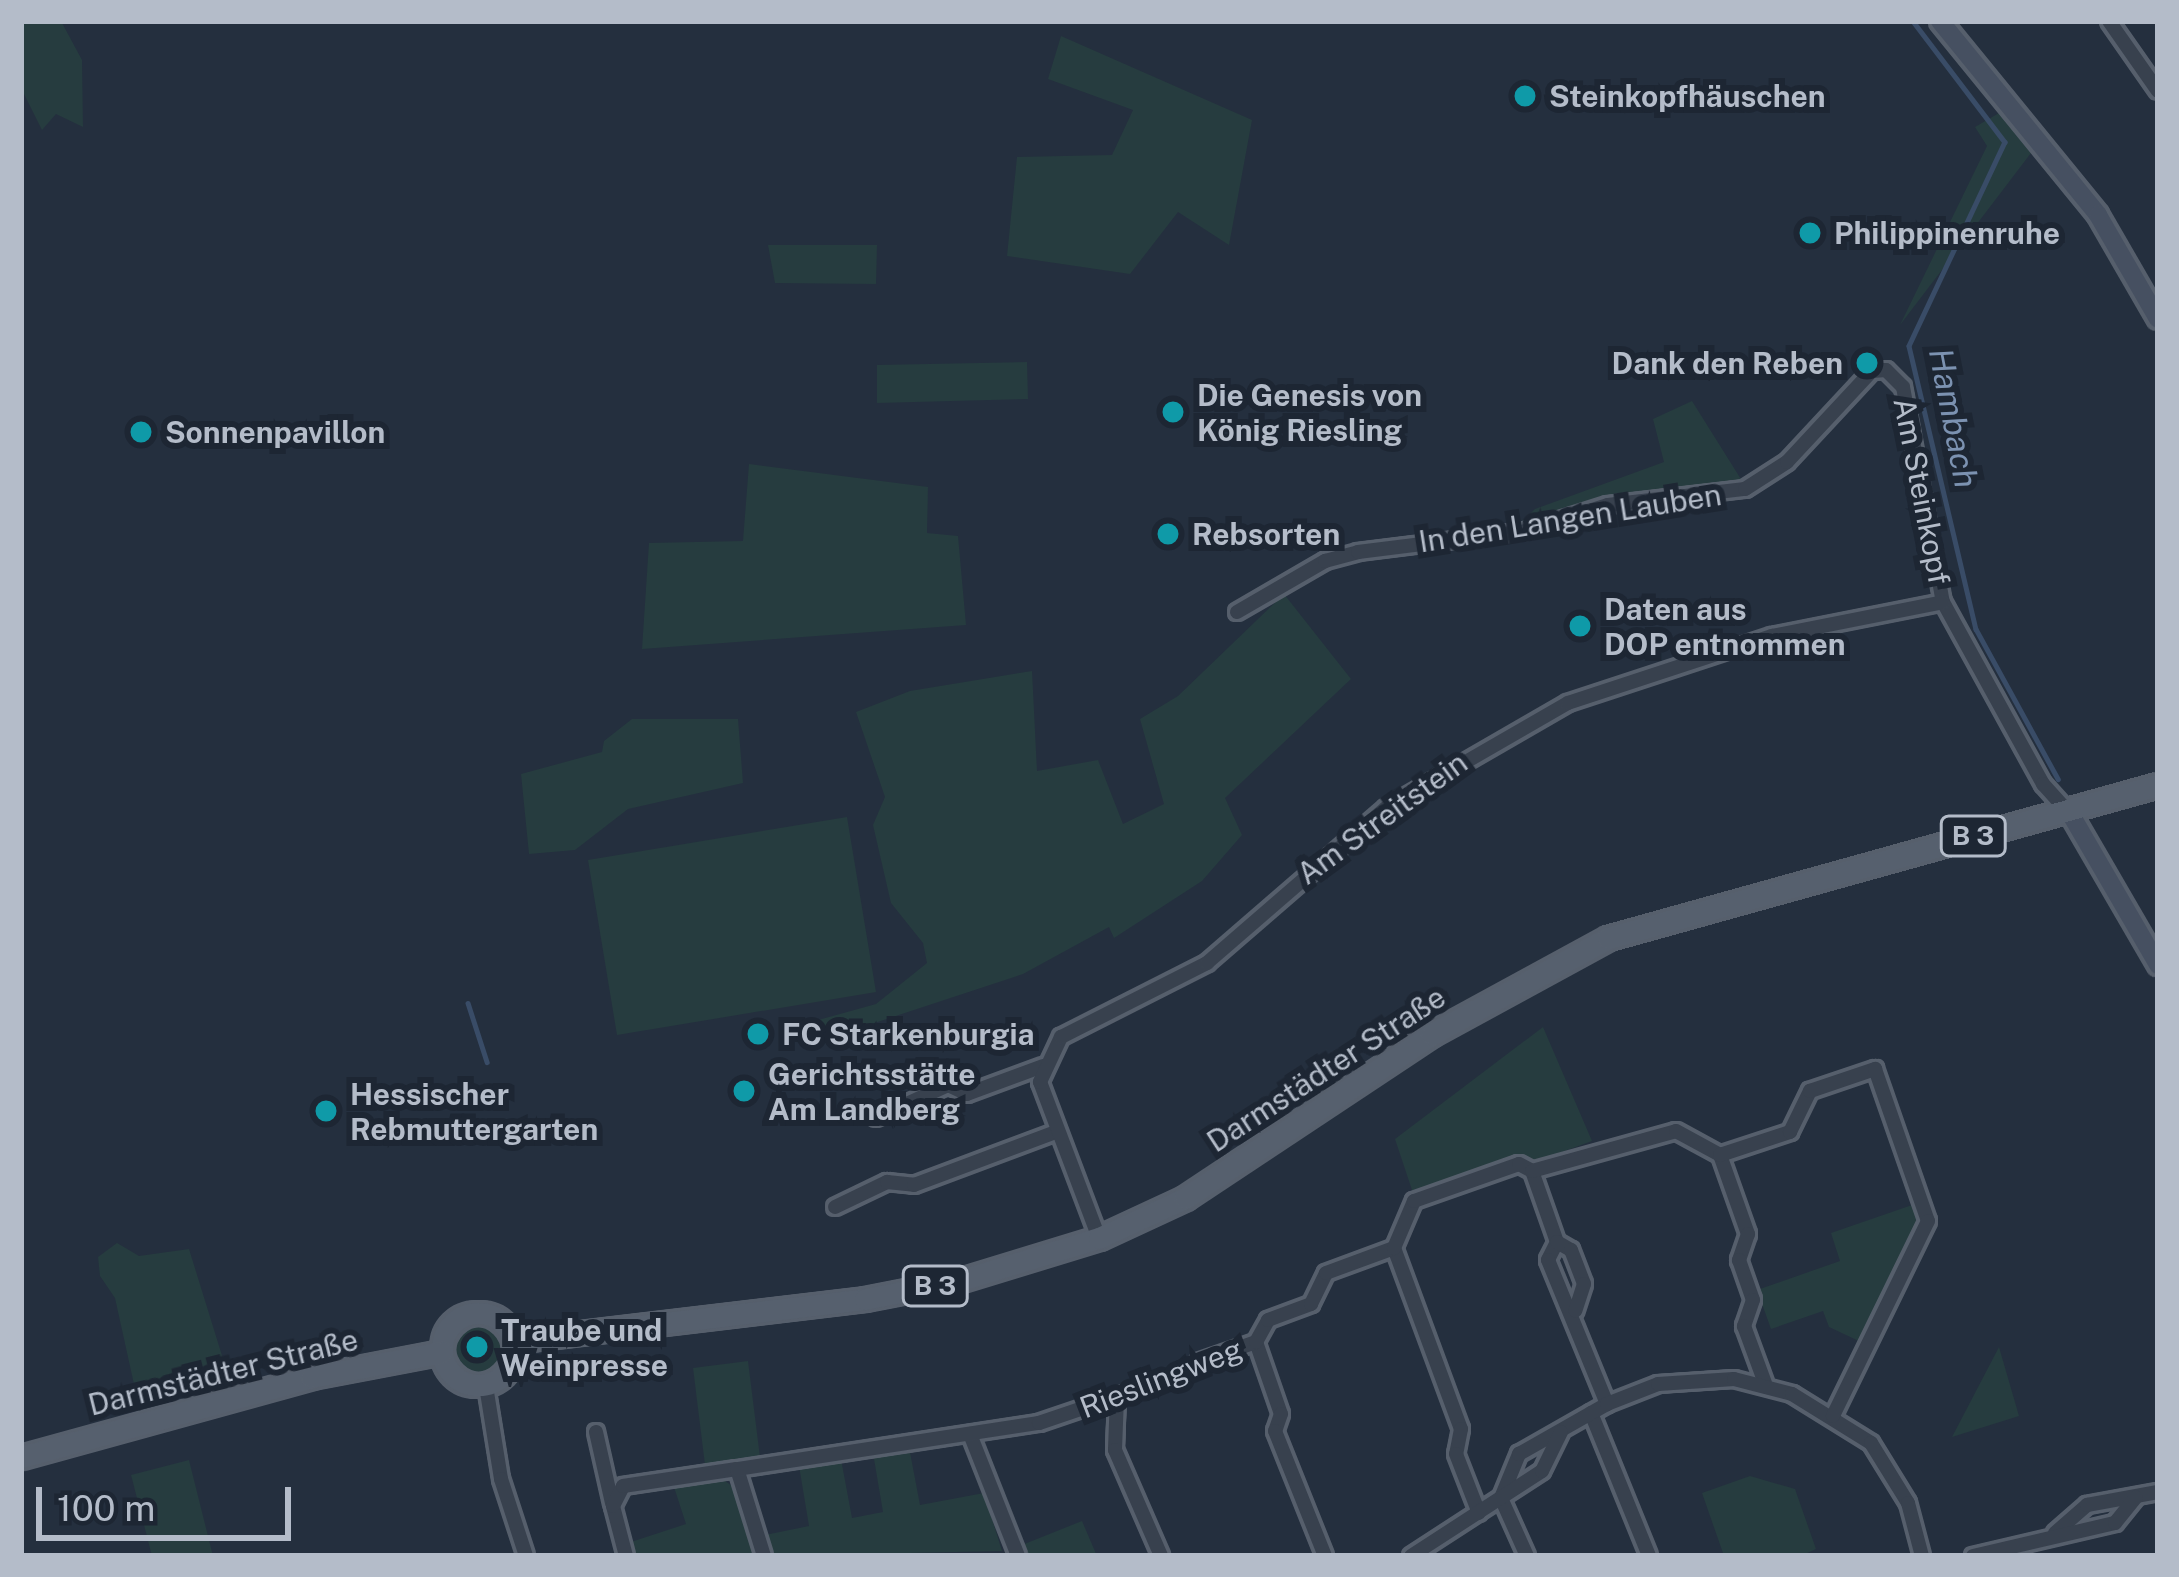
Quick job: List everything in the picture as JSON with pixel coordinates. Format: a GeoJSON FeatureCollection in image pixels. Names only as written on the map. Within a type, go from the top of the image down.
{"type":"FeatureCollection","features":[{"type":"Feature","properties":{"kind":"main road","name":"Darmstädter Straße"},"geometry":{"type":"LineString","coordinates":[[513,1341],[865,1299],[958,1282],[1099,1238],[1185,1198],[1432,1034],[1608,938],[2158,785]]}},
{"type":"Feature","properties":{"kind":"main road"},"geometry":{"type":"LineString","coordinates":[[467,1315],[496,1318],[513,1341],[508,1370],[486,1386],[455,1378],[442,1352],[451,1325],[467,1315]]}},
{"type":"Feature","properties":{"kind":"main road","name":"Darmstädter Straße"},"geometry":{"type":"LineString","coordinates":[[21,1457],[311,1378],[442,1352]]}},
{"type":"Feature","properties":{"kind":"street"},"geometry":{"type":"LineString","coordinates":[[1940,21],[2098,215],[2158,319]]}},
{"type":"Feature","properties":{"kind":"street"},"geometry":{"type":"LineString","coordinates":[[2109,21],[2158,91]]}},
{"type":"Feature","properties":{"kind":"street","name":"Am Steinkopf"},"geometry":{"type":"LineString","coordinates":[[1872,371],[1886,370],[1903,387],[1943,602],[2044,784],[2070,813]]}},
{"type":"Feature","properties":{"kind":"street","name":"In den Langen Lauben"},"geometry":{"type":"LineString","coordinates":[[1237,612],[1325,561],[1358,552],[1526,531],[1608,505],[1745,489],[1787,462],[1872,371]]}},
{"type":"Feature","properties":{"kind":"street","name":"Am Streitstein"},"geometry":{"type":"LineString","coordinates":[[1043,1066],[1061,1036],[1207,963],[1386,808],[1495,740],[1637,676],[1772,636],[1943,602]]}},
{"type":"Feature","properties":{"kind":"street"},"geometry":{"type":"LineString","coordinates":[[2070,813],[2158,965]]}},
{"type":"Feature","properties":{"kind":"street"},"geometry":{"type":"LineString","coordinates":[[876,1118],[948,1085],[967,1094],[1043,1066],[1057,1132],[1099,1238]]}},
{"type":"Feature","properties":{"kind":"street"},"geometry":{"type":"LineString","coordinates":[[1720,1155],[1790,1132],[1810,1091],[1875,1069],[1928,1221],[1834,1416]]}},
{"type":"Feature","properties":{"kind":"street"},"geometry":{"type":"LineString","coordinates":[[835,1207],[887,1182],[914,1185],[1057,1132]]}},
{"type":"Feature","properties":{"kind":"street"},"geometry":{"type":"LineString","coordinates":[[1532,1171],[1676,1132],[1720,1155],[1748,1234],[1739,1261],[1754,1300],[1744,1326],[1765,1384]]}},
{"type":"Feature","properties":{"kind":"street"},"geometry":{"type":"LineString","coordinates":[[1479,1513],[1456,1454],[1461,1429],[1394,1248],[1414,1201],[1519,1164],[1532,1171],[1557,1242],[1571,1250],[1584,1284],[1575,1311]]}},
{"type":"Feature","properties":{"kind":"street"},"geometry":{"type":"LineString","coordinates":[[1557,1242],[1548,1260],[1575,1311],[1607,1404]]}},
{"type":"Feature","properties":{"kind":"street","name":"Rieslingweg"},"geometry":{"type":"LineString","coordinates":[[613,1506],[633,1482],[970,1434],[1117,1397],[1256,1342],[1268,1319],[1311,1304],[1327,1273],[1394,1248]]}},
{"type":"Feature","properties":{"kind":"street"},"geometry":{"type":"LineString","coordinates":[[1256,1342],[1281,1414],[1275,1431],[1325,1556]]}},
{"type":"Feature","properties":{"kind":"street"},"geometry":{"type":"LineString","coordinates":[[1528,1556],[1501,1498],[1519,1454],[1607,1404],[1679,1381],[1765,1384],[1834,1416],[1871,1443],[1888,1467],[1922,1556]]}},
{"type":"Feature","properties":{"kind":"street"},"geometry":{"type":"LineString","coordinates":[[486,1386],[501,1479],[526,1556]]}},
{"type":"Feature","properties":{"kind":"street"},"geometry":{"type":"LineString","coordinates":[[1117,1397],[1115,1450],[1161,1556]]}},
{"type":"Feature","properties":{"kind":"street"},"geometry":{"type":"LineString","coordinates":[[1592,1413],[1649,1556]]}},
{"type":"Feature","properties":{"kind":"street"},"geometry":{"type":"LineString","coordinates":[[596,1432],[626,1556]]}},
{"type":"Feature","properties":{"kind":"street"},"geometry":{"type":"LineString","coordinates":[[1411,1556],[1430,1551],[1543,1471],[1561,1432]]}},
{"type":"Feature","properties":{"kind":"street"},"geometry":{"type":"LineString","coordinates":[[970,1434],[1017,1556]]}},
{"type":"Feature","properties":{"kind":"street"},"geometry":{"type":"LineString","coordinates":[[737,1469],[764,1556]]}},
{"type":"Feature","properties":{"kind":"street"},"geometry":{"type":"LineString","coordinates":[[2055,1533],[2078,1509],[2158,1492]]}},
{"type":"Feature","properties":{"kind":"street"},"geometry":{"type":"LineString","coordinates":[[1973,1556],[2055,1533],[2116,1523],[2136,1497]]}},
{"type":"Feature","properties":{"kind":"green space"},"geometry":{"type":"Polygon","coordinates":[[[21,21],[61,21],[82,60],[83,127],[56,114],[42,130],[21,88],[21,21]]]}},
{"type":"Feature","properties":{"kind":"green space"},"geometry":{"type":"Polygon","coordinates":[[[1061,36],[1252,120],[1229,245],[1178,212],[1130,274],[1007,256],[1017,157],[1112,155],[1133,110],[1048,79],[1061,36]]]}},
{"type":"Feature","properties":{"kind":"green space"},"geometry":{"type":"Polygon","coordinates":[[[1999,113],[2031,153],[1900,325],[1987,146],[1975,127],[1999,113]]]}},
{"type":"Feature","properties":{"kind":"green space"},"geometry":{"type":"Polygon","coordinates":[[[768,245],[877,245],[876,284],[775,283],[768,245]]]}},
{"type":"Feature","properties":{"kind":"green space"},"geometry":{"type":"Polygon","coordinates":[[[1027,362],[1028,399],[877,403],[877,365],[1027,362]]]}},
{"type":"Feature","properties":{"kind":"green space"},"geometry":{"type":"Polygon","coordinates":[[[1692,401],[1744,484],[1516,527],[1535,509],[1664,462],[1653,419],[1692,401]]]}},
{"type":"Feature","properties":{"kind":"green space"},"geometry":{"type":"Polygon","coordinates":[[[749,464],[928,487],[927,533],[958,536],[966,625],[642,649],[649,543],[743,541],[749,464]]]}},
{"type":"Feature","properties":{"kind":"green space"},"geometry":{"type":"Polygon","coordinates":[[[1284,594],[1351,679],[1225,798],[1242,835],[1202,881],[1114,938],[1109,927],[1023,974],[820,1041],[811,1022],[876,1004],[927,963],[923,943],[891,903],[873,825],[885,797],[856,712],[910,691],[1032,671],[1037,771],[1098,760],[1123,824],[1164,804],[1140,719],[1178,696],[1284,594]]]}},
{"type":"Feature","properties":{"kind":"green space"},"geometry":{"type":"Polygon","coordinates":[[[632,719],[738,719],[743,783],[628,809],[575,850],[529,854],[521,774],[602,752],[604,741],[632,719]]]}},
{"type":"Feature","properties":{"kind":"green space"},"geometry":{"type":"Polygon","coordinates":[[[847,817],[876,992],[617,1035],[588,860],[847,817]]]}},
{"type":"Feature","properties":{"kind":"green space"},"geometry":{"type":"Polygon","coordinates":[[[1543,1027],[1592,1141],[1535,1162],[1520,1156],[1413,1193],[1395,1139],[1543,1027]]]}},
{"type":"Feature","properties":{"kind":"green space"},"geometry":{"type":"Polygon","coordinates":[[[1915,1204],[1921,1222],[1863,1343],[1829,1327],[1823,1311],[1771,1329],[1757,1290],[1840,1261],[1831,1233],[1915,1204]]]}},
{"type":"Feature","properties":{"kind":"green space"},"geometry":{"type":"Polygon","coordinates":[[[117,1243],[139,1256],[189,1249],[224,1362],[218,1374],[137,1398],[115,1298],[100,1276],[98,1257],[117,1243]]]}},
{"type":"Feature","properties":{"kind":"green space"},"geometry":{"type":"Polygon","coordinates":[[[480,1322],[498,1330],[506,1348],[498,1366],[480,1374],[462,1366],[454,1348],[462,1330],[480,1322]]]}},
{"type":"Feature","properties":{"kind":"green space"},"geometry":{"type":"Polygon","coordinates":[[[1999,1347],[2019,1416],[1952,1437],[1999,1347]]]}},
{"type":"Feature","properties":{"kind":"green space"},"geometry":{"type":"Polygon","coordinates":[[[748,1361],[760,1457],[705,1465],[693,1368],[748,1361]]]}},
{"type":"Feature","properties":{"kind":"green space"},"geometry":{"type":"Polygon","coordinates":[[[909,1447],[920,1505],[984,1493],[1002,1551],[772,1556],[765,1535],[809,1526],[799,1466],[841,1459],[852,1518],[883,1512],[873,1453],[909,1447]]]}},
{"type":"Feature","properties":{"kind":"green space"},"geometry":{"type":"Polygon","coordinates":[[[189,1460],[213,1556],[152,1556],[131,1475],[189,1460]]]}},
{"type":"Feature","properties":{"kind":"green space"},"geometry":{"type":"Polygon","coordinates":[[[1750,1476],[1795,1489],[1816,1549],[1801,1556],[1724,1556],[1702,1493],[1750,1476]]]}},
{"type":"Feature","properties":{"kind":"green space"},"geometry":{"type":"Polygon","coordinates":[[[721,1478],[736,1489],[756,1556],[635,1556],[631,1542],[686,1524],[673,1484],[721,1478]]]}},
{"type":"Feature","properties":{"kind":"green space"},"geometry":{"type":"Polygon","coordinates":[[[1082,1521],[1097,1556],[1026,1556],[1022,1545],[1082,1521]]]}},
{"type":"Feature","properties":{"kind":"waterway","name":"Hambach"},"geometry":{"type":"LineString","coordinates":[[1913,21],[2005,142],[1909,346],[1976,629],[2058,779]]}},
{"type":"Feature","properties":{"kind":"waterway"},"geometry":{"type":"LineString","coordinates":[[468,1003],[487,1062]]}},
{"type":"Feature","properties":{"kind":"place","name":"Steinkopfhäuschen"},"geometry":{"type":"Point","coordinates":[1525,96]}},
{"type":"Feature","properties":{"kind":"place","name":"Philippinenruhe"},"geometry":{"type":"Point","coordinates":[1810,233]}},
{"type":"Feature","properties":{"kind":"place","name":"Dank den Reben"},"geometry":{"type":"Point","coordinates":[1867,363]}},
{"type":"Feature","properties":{"kind":"place","name":"Die Genesis von König Riesling"},"geometry":{"type":"Point","coordinates":[1173,412]}},
{"type":"Feature","properties":{"kind":"place","name":"Sonnenpavillon"},"geometry":{"type":"Point","coordinates":[141,432]}},
{"type":"Feature","properties":{"kind":"place","name":"Rebsorten"},"geometry":{"type":"Point","coordinates":[1168,534]}},
{"type":"Feature","properties":{"kind":"place","name":"Daten aus DOP entnommen"},"geometry":{"type":"Point","coordinates":[1580,626]}},
{"type":"Feature","properties":{"kind":"place","name":"FC Starkenburgia"},"geometry":{"type":"Point","coordinates":[758,1034]}},
{"type":"Feature","properties":{"kind":"place","name":"Gerichtsstätte Am Landberg"},"geometry":{"type":"Point","coordinates":[744,1091]}},
{"type":"Feature","properties":{"kind":"place","name":"Hessischer Rebmuttergarten"},"geometry":{"type":"Point","coordinates":[326,1111]}},
{"type":"Feature","properties":{"kind":"place","name":"Traube und Weinpresse"},"geometry":{"type":"Point","coordinates":[477,1347]}}]}
